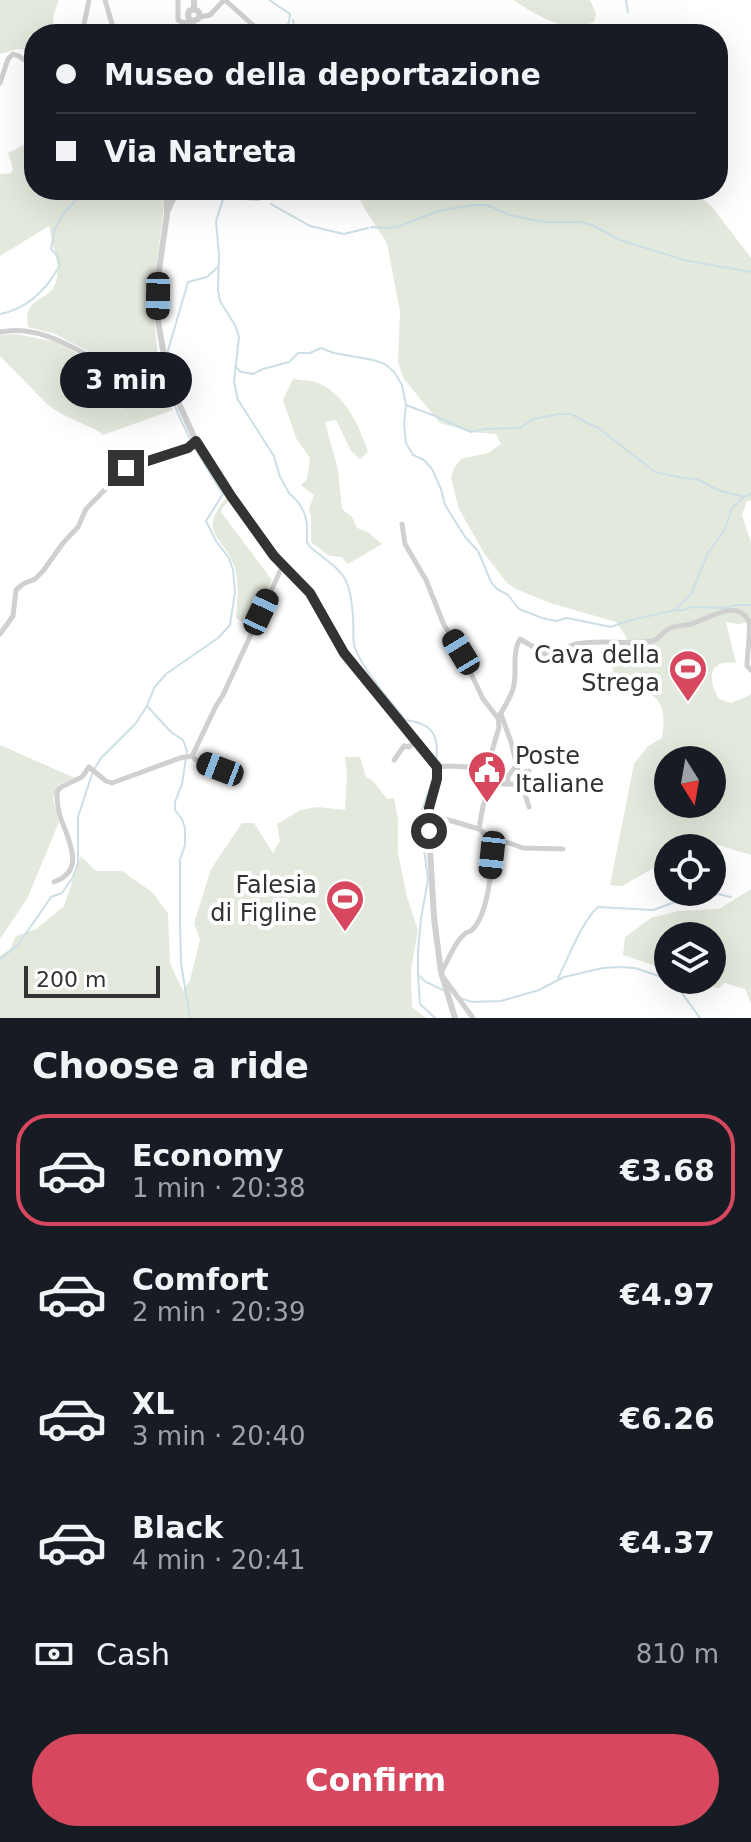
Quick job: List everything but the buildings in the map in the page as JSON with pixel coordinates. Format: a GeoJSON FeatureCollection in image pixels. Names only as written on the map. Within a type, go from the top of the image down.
{"type":"FeatureCollection","features":[{"type":"Feature","properties":{"kind":"street"},"geometry":{"type":"LineString","coordinates":[[84,24],[89,0]]}},
{"type":"Feature","properties":{"kind":"street"},"geometry":{"type":"LineString","coordinates":[[105,0],[112,24]]}},
{"type":"Feature","properties":{"kind":"street"},"geometry":{"type":"LineString","coordinates":[[178,0],[179,21],[184,23],[210,15],[224,0],[252,24]]}},
{"type":"Feature","properties":{"kind":"street"},"geometry":{"type":"LineString","coordinates":[[194,0],[194,9],[188,15],[189,19],[196,19]]}},
{"type":"Feature","properties":{"kind":"street"},"geometry":{"type":"LineString","coordinates":[[195,24],[196,19]]}},
{"type":"Feature","properties":{"kind":"street"},"geometry":{"type":"LineString","coordinates":[[0,83],[8,59],[13,54],[24,60]]}},
{"type":"Feature","properties":{"kind":"street"},"geometry":{"type":"LineString","coordinates":[[171,200],[158,277],[157,314],[175,395],[194,443],[282,567],[310,593],[344,653],[436,766],[437,779],[428,814],[434,918],[441,973],[455,1018]]}},
{"type":"Feature","properties":{"kind":"street"},"geometry":{"type":"LineString","coordinates":[[0,332],[21,330],[46,336],[129,374],[145,372],[166,363]]}},
{"type":"Feature","properties":{"kind":"street"},"geometry":{"type":"LineString","coordinates":[[0,634],[13,616],[16,590],[43,571],[78,527],[86,509],[126,468],[188,448],[194,443]]}},
{"type":"Feature","properties":{"kind":"street"},"geometry":{"type":"LineString","coordinates":[[402,524],[405,544],[426,580],[444,625],[461,652],[483,699],[499,715],[511,742],[519,774]]}},
{"type":"Feature","properties":{"kind":"street"},"geometry":{"type":"LineString","coordinates":[[192,756],[282,567]]}},
{"type":"Feature","properties":{"kind":"street"},"geometry":{"type":"LineString","coordinates":[[479,829],[483,806],[492,783],[490,758],[499,727],[499,715],[512,691],[520,639],[554,657],[574,644],[657,640],[670,628],[689,625],[716,613],[734,611],[750,622],[747,666],[751,670]]}},
{"type":"Feature","properties":{"kind":"street"},"geometry":{"type":"LineString","coordinates":[[394,760],[404,746],[409,747],[415,741]]}},
{"type":"Feature","properties":{"kind":"street"},"geometry":{"type":"LineString","coordinates":[[54,882],[71,869],[73,857],[72,842],[60,818],[57,792],[61,787],[82,777],[89,767],[112,783],[192,756]]}},
{"type":"Feature","properties":{"kind":"street"},"geometry":{"type":"LineString","coordinates":[[192,756],[220,769]]}},
{"type":"Feature","properties":{"kind":"street"},"geometry":{"type":"LineString","coordinates":[[511,784],[508,776],[517,765]]}},
{"type":"Feature","properties":{"kind":"street"},"geometry":{"type":"LineString","coordinates":[[436,766],[489,768]]}},
{"type":"Feature","properties":{"kind":"street"},"geometry":{"type":"LineString","coordinates":[[511,784],[519,774],[529,771]]}},
{"type":"Feature","properties":{"kind":"street"},"geometry":{"type":"LineString","coordinates":[[492,783],[522,785],[529,807]]}},
{"type":"Feature","properties":{"kind":"street"},"geometry":{"type":"LineString","coordinates":[[428,814],[479,829],[487,836],[492,855]]}},
{"type":"Feature","properties":{"kind":"street"},"geometry":{"type":"LineString","coordinates":[[441,973],[461,939],[472,930],[479,917],[488,894],[494,841],[523,848],[563,849]]}},
{"type":"Feature","properties":{"kind":"street"},"geometry":{"type":"LineString","coordinates":[[441,973],[473,1018]]}},
{"type":"Feature","properties":{"kind":"shaded area"},"geometry":{"type":"Polygon","coordinates":[[[0,0],[59,0],[53,16],[54,24],[24,24],[24,50],[0,54],[0,0]]]}},
{"type":"Feature","properties":{"kind":"shaded area"},"geometry":{"type":"Polygon","coordinates":[[[513,0],[590,0],[596,13],[594,22],[588,24],[559,24],[513,0]]]}},
{"type":"Feature","properties":{"kind":"shaded area"},"geometry":{"type":"Polygon","coordinates":[[[24,145],[24,200],[165,200],[153,306],[158,359],[139,371],[127,370],[55,334],[28,327],[27,317],[32,305],[48,294],[56,282],[56,255],[49,226],[0,256],[0,174],[11,173],[13,169],[8,153],[24,145]]]}},
{"type":"Feature","properties":{"kind":"shaded area"},"geometry":{"type":"Polygon","coordinates":[[[360,200],[705,200],[751,258],[751,501],[747,501],[742,515],[751,543],[751,622],[726,622],[736,663],[720,664],[712,672],[712,678],[719,699],[731,703],[751,693],[751,855],[726,847],[726,834],[654,834],[654,868],[622,886],[610,885],[634,764],[648,746],[662,738],[663,711],[655,697],[615,679],[612,666],[627,638],[616,622],[550,603],[516,589],[507,583],[484,553],[459,509],[451,478],[461,459],[488,453],[501,444],[496,434],[471,432],[440,423],[404,379],[398,362],[400,312],[387,243],[360,200]]]}},
{"type":"Feature","properties":{"kind":"shaded area"},"geometry":{"type":"Polygon","coordinates":[[[17,334],[56,342],[110,371],[101,385],[120,409],[154,392],[150,373],[161,367],[173,410],[103,435],[48,405],[0,356],[0,335],[17,334]]]}},
{"type":"Feature","properties":{"kind":"shaded area"},"geometry":{"type":"Polygon","coordinates":[[[293,379],[312,381],[333,392],[348,409],[368,452],[360,459],[351,451],[336,420],[325,422],[338,470],[342,509],[352,517],[357,528],[368,532],[382,544],[348,564],[342,557],[329,556],[311,542],[309,509],[314,495],[301,485],[307,479],[310,458],[296,438],[283,400],[293,379]]]}},
{"type":"Feature","properties":{"kind":"shaded area"},"geometry":{"type":"Polygon","coordinates":[[[226,498],[229,501],[221,512],[272,580],[250,627],[236,618],[236,572],[213,527],[213,519],[226,498]]]}},
{"type":"Feature","properties":{"kind":"shaded area"},"geometry":{"type":"Polygon","coordinates":[[[0,745],[75,778],[59,784],[53,799],[59,822],[27,899],[0,939],[0,745]]]}},
{"type":"Feature","properties":{"kind":"shaded area"},"geometry":{"type":"Polygon","coordinates":[[[345,757],[360,757],[366,777],[387,799],[394,798],[398,853],[418,930],[411,970],[412,1007],[426,1018],[0,1018],[0,956],[10,949],[16,936],[36,929],[64,906],[81,856],[96,871],[122,871],[152,892],[168,913],[170,963],[183,991],[190,980],[200,940],[194,923],[211,869],[242,823],[254,823],[273,853],[280,841],[277,824],[300,810],[317,807],[345,810],[345,757]]]}},
{"type":"Feature","properties":{"kind":"shaded area"},"geometry":{"type":"Polygon","coordinates":[[[751,889],[751,1004],[745,989],[726,984],[726,922],[654,922],[654,965],[623,955],[625,937],[651,918],[678,911],[719,909],[751,889]]]}},
{"type":"Feature","properties":{"kind":"waterway"},"geometry":{"type":"LineString","coordinates":[[269,0],[290,14],[288,24]]}},
{"type":"Feature","properties":{"kind":"waterway"},"geometry":{"type":"LineString","coordinates":[[626,0],[628,12]]}},
{"type":"Feature","properties":{"kind":"waterway"},"geometry":{"type":"LineString","coordinates":[[293,20],[294,24]]}},
{"type":"Feature","properties":{"kind":"waterway"},"geometry":{"type":"LineString","coordinates":[[0,314],[27,303],[55,274],[60,265],[51,249],[55,228],[76,200]]}},
{"type":"Feature","properties":{"kind":"waterway"},"geometry":{"type":"LineString","coordinates":[[223,200],[216,221],[218,290],[220,301],[239,337],[234,382],[238,400],[274,456],[289,493],[304,512],[307,542],[347,582],[352,602],[354,644],[359,657],[405,720],[422,724],[432,732],[437,744],[436,762]]}},
{"type":"Feature","properties":{"kind":"waterway"},"geometry":{"type":"LineString","coordinates":[[271,204],[310,226],[344,234],[368,228]]}},
{"type":"Feature","properties":{"kind":"waterway"},"geometry":{"type":"LineString","coordinates":[[371,227],[397,227],[439,211],[487,205],[509,215],[545,222],[592,225],[620,240],[684,260],[751,272]]}},
{"type":"Feature","properties":{"kind":"waterway"},"geometry":{"type":"LineString","coordinates":[[167,354],[188,282],[207,277],[218,267]]}},
{"type":"Feature","properties":{"kind":"waterway"},"geometry":{"type":"LineString","coordinates":[[235,366],[241,372],[253,374],[289,362],[298,353],[310,353],[321,348],[385,364],[402,385],[406,405],[406,443],[413,455],[424,460],[432,469],[445,505],[465,537],[478,551],[491,582],[508,595],[519,609],[556,621],[567,618],[611,627],[691,607],[751,605]]}},
{"type":"Feature","properties":{"kind":"waterway"},"geometry":{"type":"LineString","coordinates":[[95,768],[136,723],[154,688],[166,674],[218,638],[230,625],[235,592],[233,570],[206,521],[223,494],[180,419],[163,370],[165,364]]}},
{"type":"Feature","properties":{"kind":"waterway"},"geometry":{"type":"LineString","coordinates":[[406,405],[471,432],[520,428],[533,419],[571,414],[597,427],[655,472],[697,479],[718,490],[744,497]]}},
{"type":"Feature","properties":{"kind":"waterway"},"geometry":{"type":"LineString","coordinates":[[675,610],[691,594],[708,553],[724,531],[732,508],[751,494]]}},
{"type":"Feature","properties":{"kind":"waterway"},"geometry":{"type":"LineString","coordinates":[[147,706],[171,732],[183,740],[187,751],[175,810],[185,828],[185,845],[180,860],[181,963],[190,1018]]}},
{"type":"Feature","properties":{"kind":"waterway"},"geometry":{"type":"LineString","coordinates":[[435,772],[420,816],[428,880],[418,951],[420,1004],[435,1018]]}},
{"type":"Feature","properties":{"kind":"waterway"},"geometry":{"type":"LineString","coordinates":[[0,959],[18,945],[51,897],[62,893],[73,877],[78,863],[78,817],[92,774]]}},
{"type":"Feature","properties":{"kind":"waterway"},"geometry":{"type":"LineString","coordinates":[[558,978],[581,930],[598,907],[653,910],[703,892],[731,897]]}},
{"type":"Feature","properties":{"kind":"waterway"},"geometry":{"type":"LineString","coordinates":[[460,998],[472,1002],[501,1001],[539,990],[564,977],[603,968],[635,968],[659,976],[679,989],[700,1018]]}},
{"type":"Feature","properties":{"kind":"waterway"},"geometry":{"type":"LineString","coordinates":[[418,975],[443,990]]}},
{"type":"Feature","properties":{"kind":"place","name":"Cava della Strega"},"geometry":{"type":"Point","coordinates":[688,703]}},
{"type":"Feature","properties":{"kind":"place","name":"Poste Italiane"},"geometry":{"type":"Point","coordinates":[487,804]}},
{"type":"Feature","properties":{"kind":"place","name":"Falesia di Figline"},"geometry":{"type":"Point","coordinates":[345,933]}},
{"type":"Feature","properties":{"kind":"route"},"geometry":{"type":"LineString","coordinates":[[126,468],[188,448],[196,441],[282,567],[310,593],[344,653],[437,767],[429,808],[429,831]]}}]}
